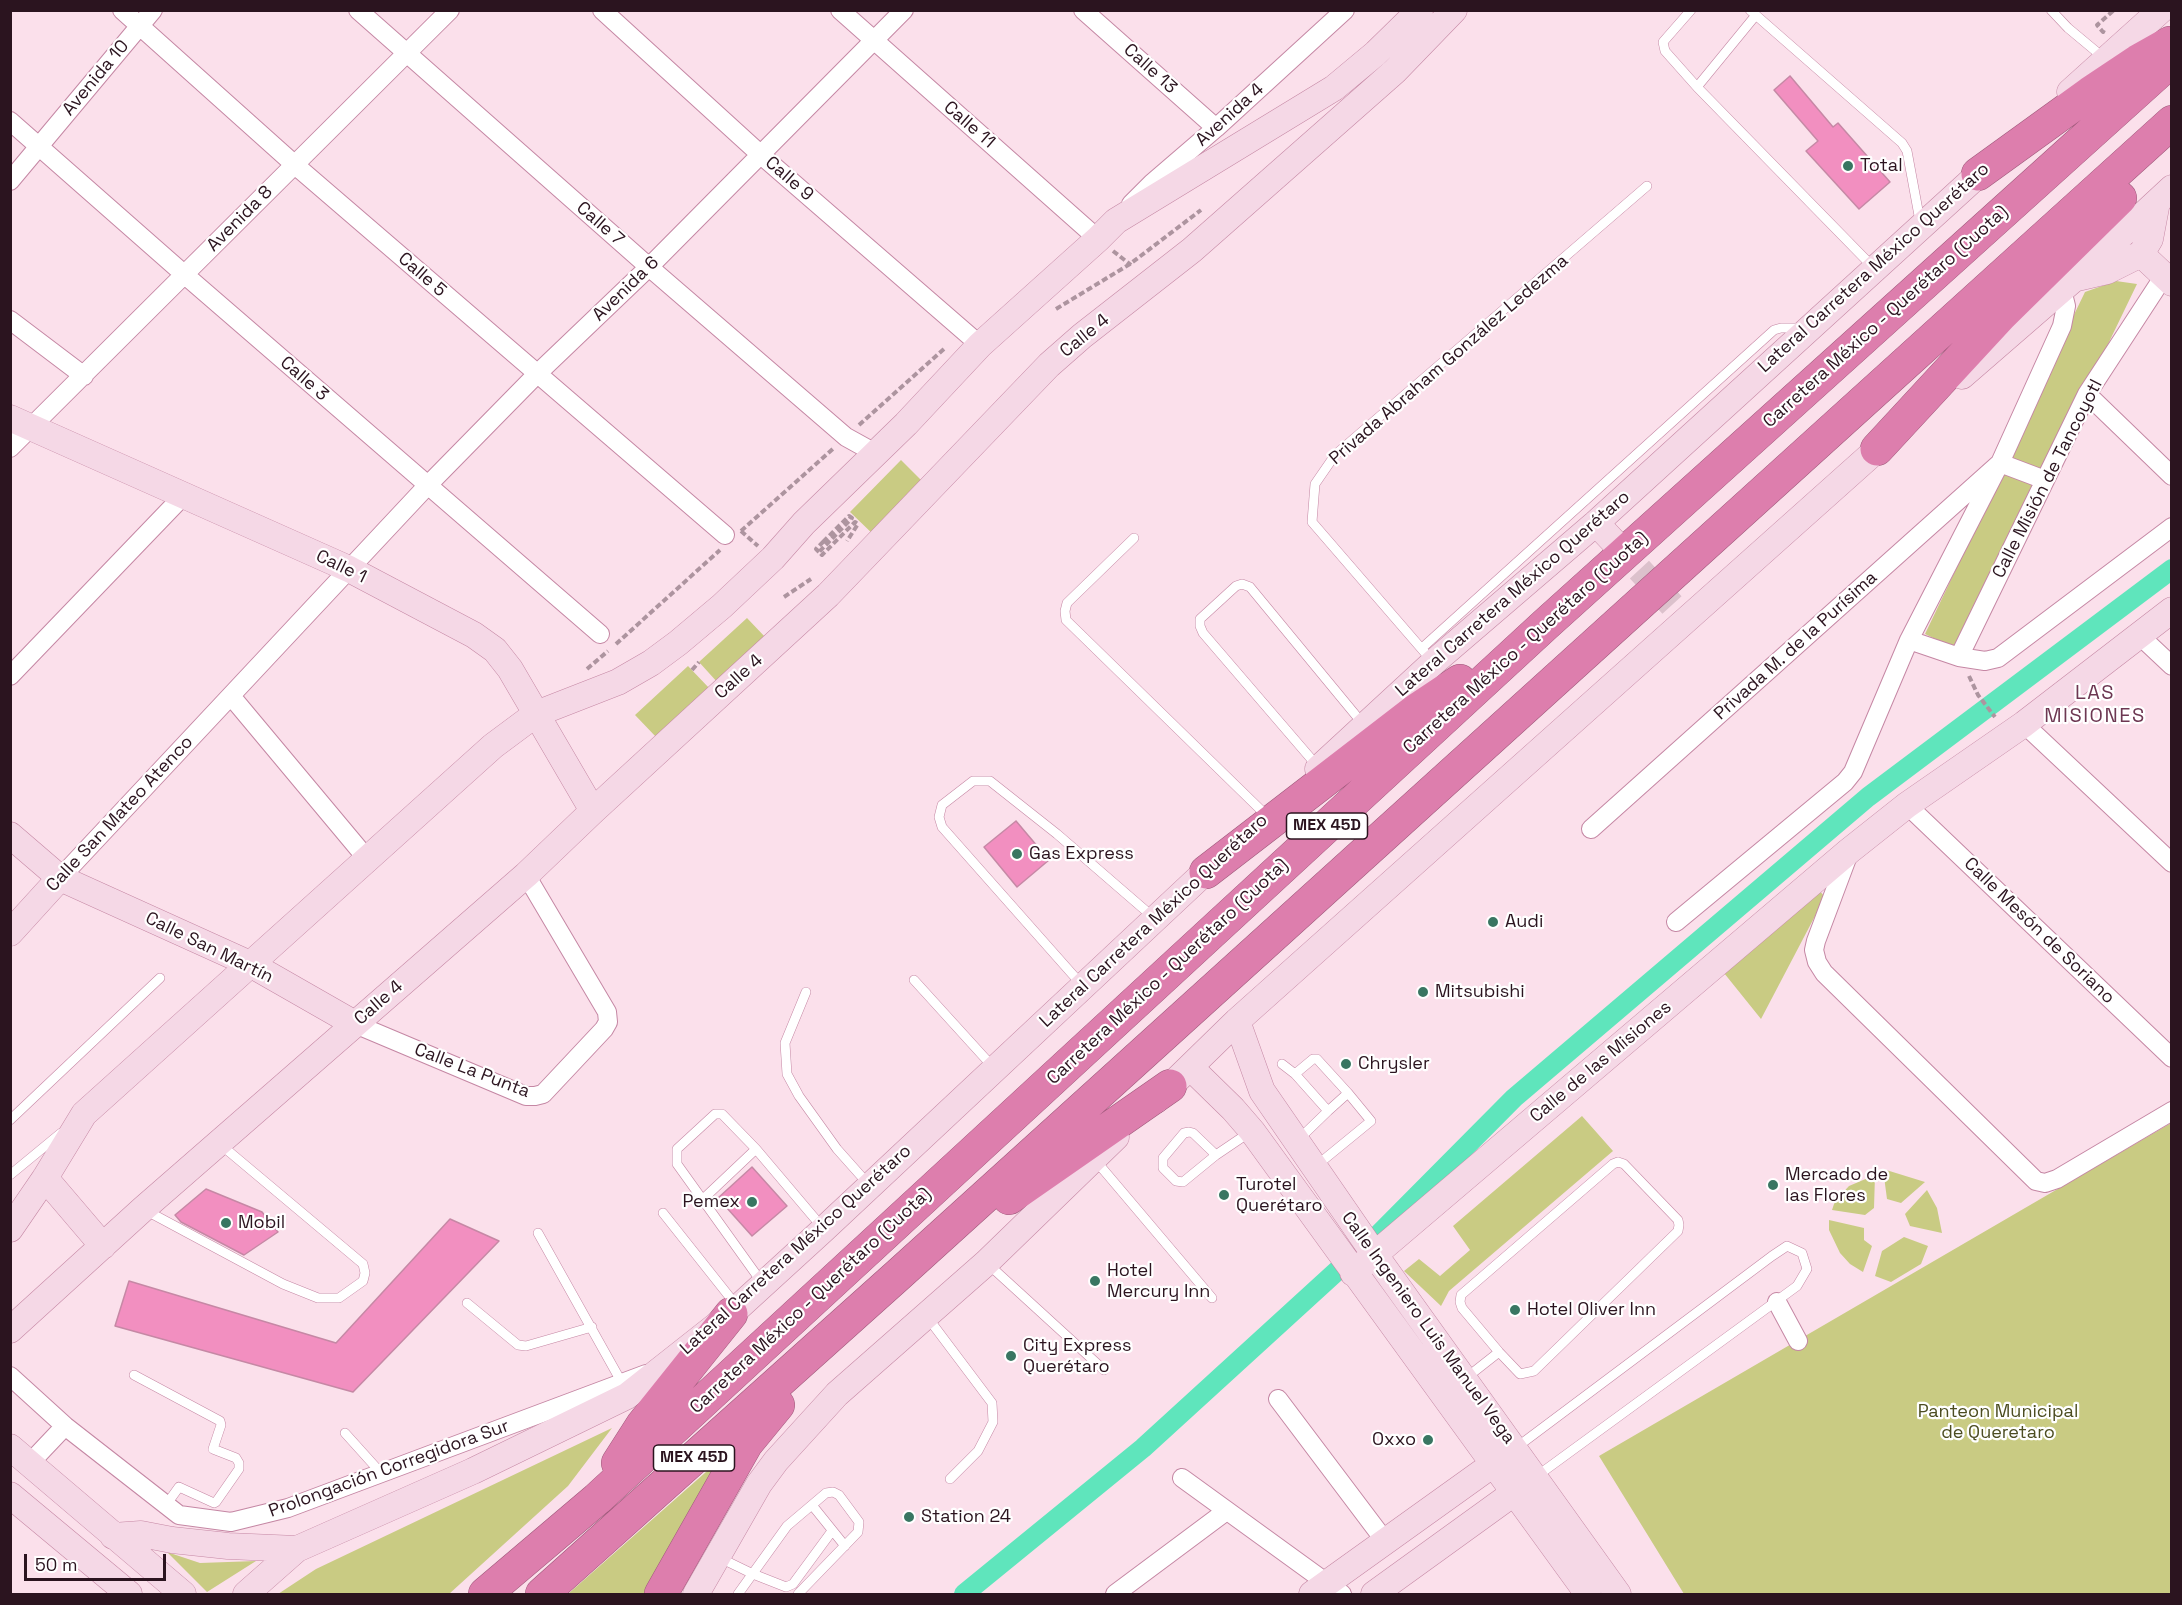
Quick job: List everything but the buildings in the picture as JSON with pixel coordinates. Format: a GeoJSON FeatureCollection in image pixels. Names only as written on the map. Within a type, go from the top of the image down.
{"type":"FeatureCollection","features":[{"type":"Feature","properties":{"kind":"highway"},"geometry":{"type":"LineString","coordinates":[[1978,174],[2100,86],[2172,42]]}},
{"type":"Feature","properties":{"kind":"highway","name":"Carretera México - Querétaro (Cuota)"},"geometry":{"type":"LineString","coordinates":[[485,1594],[597,1499],[1546,624],[2172,60]]}},
{"type":"Feature","properties":{"kind":"highway","name":"Carretera México - Querétaro (Cuota)"},"geometry":{"type":"LineString","coordinates":[[542,1594],[897,1276],[2172,122]]}},
{"type":"Feature","properties":{"kind":"highway"},"geometry":{"type":"LineString","coordinates":[[1877,449],[2000,316],[2172,145]]}},
{"type":"Feature","properties":{"kind":"highway"},"geometry":{"type":"LineString","coordinates":[[1206,872],[1415,711],[1546,624]]}},
{"type":"Feature","properties":{"kind":"highway"},"geometry":{"type":"LineString","coordinates":[[897,1276],[1180,1077]]}},
{"type":"Feature","properties":{"kind":"highway"},"geometry":{"type":"LineString","coordinates":[[597,1499],[643,1424],[734,1310]]}},
{"type":"Feature","properties":{"kind":"highway"},"geometry":{"type":"LineString","coordinates":[[661,1594],[746,1444],[846,1321]]}},
{"type":"Feature","properties":{"kind":"main road"},"geometry":{"type":"LineString","coordinates":[[10,1229],[45,1178],[84,1114],[493,746],[536,714],[618,682],[651,663],[722,606],[906,424],[972,338],[1107,230],[1334,88],[1376,53],[1420,10]]}},
{"type":"Feature","properties":{"kind":"main road","name":"Calle 4"},"geometry":{"type":"LineString","coordinates":[[10,1330],[143,1209],[526,875],[592,811],[828,595],[1049,365],[1082,336],[1152,283],[1395,71],[1454,10]]}},
{"type":"Feature","properties":{"kind":"main road","name":"Lateral Carretera México Querétaro"},"geometry":{"type":"LineString","coordinates":[[246,1594],[297,1549],[473,1471],[627,1396],[734,1310],[1364,726],[1428,655],[1484,605],[1604,532],[1808,328],[2161,10]]}},
{"type":"Feature","properties":{"kind":"main road"},"geometry":{"type":"LineString","coordinates":[[2068,284],[2107,271],[2141,254],[2150,239],[2164,195]]}},
{"type":"Feature","properties":{"kind":"main road"},"geometry":{"type":"LineString","coordinates":[[696,1594],[759,1484],[776,1461],[837,1394],[986,1263],[1237,1022],[1680,612],[1877,449],[2068,284],[2164,195]]}},
{"type":"Feature","properties":{"kind":"main road"},"geometry":{"type":"LineString","coordinates":[[2141,254],[2168,279]]}},
{"type":"Feature","properties":{"kind":"main road","name":"Calle 1"},"geometry":{"type":"LineString","coordinates":[[21,423],[349,569],[474,635],[495,650],[510,669],[592,811]]}},
{"type":"Feature","properties":{"kind":"main road","name":"Calle de las Misiones"},"geometry":{"type":"LineString","coordinates":[[1353,1273],[1849,851],[1907,805],[2024,724],[2172,610]]}},
{"type":"Feature","properties":{"kind":"main road","name":"Calle San Martín"},"geometry":{"type":"LineString","coordinates":[[10,836],[60,878],[250,964],[355,1024]]}},
{"type":"Feature","properties":{"kind":"main road","name":"Calle San Mateo Atenco"},"geometry":{"type":"LineString","coordinates":[[10,933],[60,878]]}},
{"type":"Feature","properties":{"kind":"main road","name":"Calle Ingeniero Luis Manuel Vega"},"geometry":{"type":"LineString","coordinates":[[1237,1022],[1262,1091],[1375,1255],[1618,1594]]}},
{"type":"Feature","properties":{"kind":"main road","name":"Calle Ingeniero Luis Manuel Vega"},"geometry":{"type":"LineString","coordinates":[[1180,1077],[1233,1109],[1252,1131],[1588,1594]]}},
{"type":"Feature","properties":{"kind":"main road"},"geometry":{"type":"LineString","coordinates":[[45,1178],[103,1246]]}},
{"type":"Feature","properties":{"kind":"main road"},"geometry":{"type":"LineString","coordinates":[[1327,1591],[1385,1541],[1515,1449]]}},
{"type":"Feature","properties":{"kind":"main road"},"geometry":{"type":"LineString","coordinates":[[20,1456],[183,1594]]}},
{"type":"Feature","properties":{"kind":"main road"},"geometry":{"type":"LineString","coordinates":[[1374,1594],[1535,1478]]}},
{"type":"Feature","properties":{"kind":"main road"},"geometry":{"type":"LineString","coordinates":[[10,1496],[129,1594]]}},
{"type":"Feature","properties":{"kind":"main road"},"geometry":{"type":"LineString","coordinates":[[113,1536],[141,1534],[228,1546],[297,1549]]}},
{"type":"Feature","properties":{"kind":"main road"},"geometry":{"type":"LineString","coordinates":[[79,1552],[101,1594]]}},
{"type":"Feature","properties":{"kind":"street","name":"Calle 5"},"geometry":{"type":"LineString","coordinates":[[122,10],[295,165],[731,538]]}},
{"type":"Feature","properties":{"kind":"street","name":"Avenida 10"},"geometry":{"type":"LineString","coordinates":[[10,181],[153,10]]}},
{"type":"Feature","properties":{"kind":"street","name":"Calle 7"},"geometry":{"type":"LineString","coordinates":[[358,10],[846,437],[875,453]]}},
{"type":"Feature","properties":{"kind":"street","name":"Avenida 8"},"geometry":{"type":"LineString","coordinates":[[10,448],[21,423],[84,376],[450,10]]}},
{"type":"Feature","properties":{"kind":"street","name":"Calle 9"},"geometry":{"type":"LineString","coordinates":[[602,10],[761,155],[972,338]]}},
{"type":"Feature","properties":{"kind":"street","name":"Calle 11"},"geometry":{"type":"LineString","coordinates":[[840,10],[873,40],[1107,230]]}},
{"type":"Feature","properties":{"kind":"street","name":"Avenida 6"},"geometry":{"type":"LineString","coordinates":[[349,569],[537,374],[649,267],[904,10]]}},
{"type":"Feature","properties":{"kind":"street","name":"Calle 13"},"geometry":{"type":"LineString","coordinates":[[1083,10],[1216,128]]}},
{"type":"Feature","properties":{"kind":"street","name":"Avenida 4"},"geometry":{"type":"LineString","coordinates":[[1107,230],[1152,183],[1216,128],[1333,14]]}},
{"type":"Feature","properties":{"kind":"street","name":"Calle 3"},"geometry":{"type":"LineString","coordinates":[[10,121],[40,145],[184,275],[600,634]]}},
{"type":"Feature","properties":{"kind":"street","name":"Calle Misión de Tancoyotl"},"geometry":{"type":"LineString","coordinates":[[1959,657],[2087,394],[2168,279]]}},
{"type":"Feature","properties":{"kind":"street"},"geometry":{"type":"LineString","coordinates":[[1676,922],[1845,782],[1859,761],[1909,640],[2000,463],[2062,326],[2068,284]]}},
{"type":"Feature","properties":{"kind":"street"},"geometry":{"type":"LineString","coordinates":[[10,320],[84,376]]}},
{"type":"Feature","properties":{"kind":"street"},"geometry":{"type":"LineString","coordinates":[[2087,394],[2172,476]]}},
{"type":"Feature","properties":{"kind":"street"},"geometry":{"type":"LineString","coordinates":[[2000,463],[2045,480]]}},
{"type":"Feature","properties":{"kind":"street","name":"Privada M. de la Purísima"},"geometry":{"type":"LineString","coordinates":[[1591,829],[2000,463]]}},
{"type":"Feature","properties":{"kind":"street"},"geometry":{"type":"LineString","coordinates":[[10,676],[184,495]]}},
{"type":"Feature","properties":{"kind":"street"},"geometry":{"type":"LineString","coordinates":[[1909,640],[1959,657],[1985,662],[1998,658],[2172,527]]}},
{"type":"Feature","properties":{"kind":"street","name":"Calle San Mateo Atenco"},"geometry":{"type":"LineString","coordinates":[[60,878],[349,569]]}},
{"type":"Feature","properties":{"kind":"street"},"geometry":{"type":"LineString","coordinates":[[2139,635],[2172,666]]}},
{"type":"Feature","properties":{"kind":"street"},"geometry":{"type":"LineString","coordinates":[[231,696],[368,860]]}},
{"type":"Feature","properties":{"kind":"street"},"geometry":{"type":"LineString","coordinates":[[2024,724],[2172,863]]}},
{"type":"Feature","properties":{"kind":"street","name":"Calle Mesón de Soriano"},"geometry":{"type":"LineString","coordinates":[[1907,805],[2172,1058]]}},
{"type":"Feature","properties":{"kind":"street"},"geometry":{"type":"LineString","coordinates":[[1849,851],[1816,941],[1814,950],[1817,962],[1824,973],[2036,1181],[2045,1183],[2057,1179],[2172,1111]]}},
{"type":"Feature","properties":{"kind":"street","name":"Calle La Punta"},"geometry":{"type":"LineString","coordinates":[[355,1024],[526,1096],[543,1094],[608,1022],[607,1012],[526,875]]}},
{"type":"Feature","properties":{"kind":"street"},"geometry":{"type":"LineString","coordinates":[[1777,1302],[1798,1341]]}},
{"type":"Feature","properties":{"kind":"street","name":"Prolongación Corregidora Sur"},"geometry":{"type":"LineString","coordinates":[[10,1376],[65,1426],[179,1515],[231,1522],[288,1508],[665,1367]]}},
{"type":"Feature","properties":{"kind":"street"},"geometry":{"type":"LineString","coordinates":[[1278,1399],[1385,1541]]}},
{"type":"Feature","properties":{"kind":"street"},"geometry":{"type":"LineString","coordinates":[[20,1456],[65,1426]]}},
{"type":"Feature","properties":{"kind":"street"},"geometry":{"type":"LineString","coordinates":[[1182,1478],[1327,1591]]}},
{"type":"Feature","properties":{"kind":"street"},"geometry":{"type":"LineString","coordinates":[[1115,1594],[1225,1512]]}},
{"type":"Feature","properties":{"kind":"lane"},"geometry":{"type":"LineString","coordinates":[[1691,10],[1663,42],[1663,47],[1697,87],[1874,269]]}},
{"type":"Feature","properties":{"kind":"lane"},"geometry":{"type":"LineString","coordinates":[[2051,10],[2068,28],[2106,60]]}},
{"type":"Feature","properties":{"kind":"lane"},"geometry":{"type":"LineString","coordinates":[[1697,87],[1753,13],[1902,143],[1907,151],[1921,225]]}},
{"type":"Feature","properties":{"kind":"lane","name":"Privada Abraham González Ledezma"},"geometry":{"type":"LineString","coordinates":[[1428,655],[1312,522],[1314,483],[1335,455],[1647,186]]}},
{"type":"Feature","properties":{"kind":"lane"},"geometry":{"type":"LineString","coordinates":[[1484,605],[1774,330],[1808,328]]}},
{"type":"Feature","properties":{"kind":"lane"},"geometry":{"type":"LineString","coordinates":[[1134,538],[1067,603],[1066,620],[1267,816]]}},
{"type":"Feature","properties":{"kind":"lane"},"geometry":{"type":"LineString","coordinates":[[1319,768],[1203,633],[1200,619],[1236,586],[1242,584],[1250,587],[1364,726]]}},
{"type":"Feature","properties":{"kind":"lane"},"geometry":{"type":"LineString","coordinates":[[1083,986],[942,827],[939,817],[942,805],[973,781],[990,781],[1057,834],[1155,919]]}},
{"type":"Feature","properties":{"kind":"lane"},"geometry":{"type":"LineString","coordinates":[[10,1120],[160,978]]}},
{"type":"Feature","properties":{"kind":"lane"},"geometry":{"type":"LineString","coordinates":[[914,980],[995,1068]]}},
{"type":"Feature","properties":{"kind":"lane"},"geometry":{"type":"LineString","coordinates":[[806,992],[785,1043],[787,1074],[799,1096],[837,1149],[869,1185]]}},
{"type":"Feature","properties":{"kind":"lane"},"geometry":{"type":"LineString","coordinates":[[1295,1074],[1313,1059],[1317,1059],[1370,1118],[1370,1123],[1314,1168]]}},
{"type":"Feature","properties":{"kind":"lane"},"geometry":{"type":"LineString","coordinates":[[1282,1064],[1295,1074],[1328,1111]]}},
{"type":"Feature","properties":{"kind":"lane"},"geometry":{"type":"LineString","coordinates":[[1296,1142],[1348,1093]]}},
{"type":"Feature","properties":{"kind":"lane"},"geometry":{"type":"LineString","coordinates":[[10,1175],[84,1114]]}},
{"type":"Feature","properties":{"kind":"lane"},"geometry":{"type":"LineString","coordinates":[[763,1284],[701,1201],[677,1164],[676,1149],[715,1114],[722,1114],[756,1149],[824,1229]]}},
{"type":"Feature","properties":{"kind":"lane"},"geometry":{"type":"LineString","coordinates":[[1216,1155],[1193,1133],[1184,1133],[1163,1158],[1163,1168],[1176,1181],[1183,1182],[1216,1155],[1252,1131]]}},
{"type":"Feature","properties":{"kind":"lane"},"geometry":{"type":"LineString","coordinates":[[143,1209],[283,1284],[318,1298],[339,1298],[363,1281],[365,1273],[363,1264],[219,1143]]}},
{"type":"Feature","properties":{"kind":"lane"},"geometry":{"type":"LineString","coordinates":[[701,1201],[756,1149]]}},
{"type":"Feature","properties":{"kind":"lane"},"geometry":{"type":"LineString","coordinates":[[1094,1158],[1212,1298]]}},
{"type":"Feature","properties":{"kind":"lane"},"geometry":{"type":"LineString","coordinates":[[1618,1162],[1624,1164],[1678,1220],[1678,1231],[1534,1371],[1520,1374],[1498,1353],[1462,1308],[1461,1295],[1613,1164],[1618,1162]]}},
{"type":"Feature","properties":{"kind":"lane"},"geometry":{"type":"LineString","coordinates":[[663,1213],[734,1310]]}},
{"type":"Feature","properties":{"kind":"lane"},"geometry":{"type":"LineString","coordinates":[[538,1233],[622,1383]]}},
{"type":"Feature","properties":{"kind":"lane"},"geometry":{"type":"LineString","coordinates":[[1515,1449],[1787,1246],[1802,1253],[1807,1269],[1797,1286],[1535,1478]]}},
{"type":"Feature","properties":{"kind":"lane"},"geometry":{"type":"LineString","coordinates":[[986,1263],[1104,1370]]}},
{"type":"Feature","properties":{"kind":"lane"},"geometry":{"type":"LineString","coordinates":[[467,1303],[518,1345],[526,1346],[592,1328]]}},
{"type":"Feature","properties":{"kind":"lane"},"geometry":{"type":"LineString","coordinates":[[926,1316],[992,1403],[993,1422],[978,1451],[950,1479]]}},
{"type":"Feature","properties":{"kind":"lane"},"geometry":{"type":"LineString","coordinates":[[1465,1379],[1498,1353]]}},
{"type":"Feature","properties":{"kind":"lane"},"geometry":{"type":"LineString","coordinates":[[134,1375],[220,1421],[221,1425],[213,1449],[236,1458],[239,1463],[239,1468],[216,1502],[179,1487],[166,1505]]}},
{"type":"Feature","properties":{"kind":"lane"},"geometry":{"type":"LineString","coordinates":[[345,1433],[381,1473]]}},
{"type":"Feature","properties":{"kind":"lane"},"geometry":{"type":"LineString","coordinates":[[738,1594],[787,1526],[826,1493],[833,1492],[839,1495],[859,1522],[858,1532],[798,1594]]}},
{"type":"Feature","properties":{"kind":"lane"},"geometry":{"type":"LineString","coordinates":[[812,1505],[845,1546]]}},
{"type":"Feature","properties":{"kind":"lane"},"geometry":{"type":"LineString","coordinates":[[718,1557],[786,1587],[793,1584],[832,1530]]}},
{"type":"Feature","properties":{"kind":"path"},"geometry":{"type":"LineString","coordinates":[[2103,32],[2097,25],[2114,10]]}},
{"type":"Feature","properties":{"kind":"path"},"geometry":{"type":"LineString","coordinates":[[1050,313],[1130,264],[1205,207]]}},
{"type":"Feature","properties":{"kind":"path"},"geometry":{"type":"LineString","coordinates":[[1107,230],[1130,264],[1152,283]]}},
{"type":"Feature","properties":{"kind":"path"},"geometry":{"type":"LineString","coordinates":[[586,670],[846,437],[972,338]]}},
{"type":"Feature","properties":{"kind":"path"},"geometry":{"type":"LineString","coordinates":[[823,542],[849,516],[852,518],[819,552],[822,555],[855,522],[858,524],[845,543]]}},
{"type":"Feature","properties":{"kind":"path"},"geometry":{"type":"LineString","coordinates":[[731,538],[772,558]]}},
{"type":"Feature","properties":{"kind":"path"},"geometry":{"type":"LineString","coordinates":[[784,597],[818,574]]}},
{"type":"Feature","properties":{"kind":"path"},"geometry":{"type":"LineString","coordinates":[[692,670],[699,662]]}},
{"type":"Feature","properties":{"kind":"path"},"geometry":{"type":"LineString","coordinates":[[1978,695],[1997,720]]}},
{"type":"Feature","properties":{"kind":"green space"},"geometry":{"type":"Polygon","coordinates":[[[2116,281],[2137,284],[2044,477],[2004,459],[2085,292],[2116,281]]]}},
{"type":"Feature","properties":{"kind":"green space"},"geometry":{"type":"Polygon","coordinates":[[[901,460],[928,487],[878,539],[850,512],[901,460]]]}},
{"type":"Feature","properties":{"kind":"green space"},"geometry":{"type":"Polygon","coordinates":[[[2003,471],[2034,485],[1956,649],[1925,634],[2003,471]]]}},
{"type":"Feature","properties":{"kind":"green space"},"geometry":{"type":"Polygon","coordinates":[[[747,618],[766,638],[718,683],[699,662],[747,618]]]}},
{"type":"Feature","properties":{"kind":"green space"},"geometry":{"type":"Polygon","coordinates":[[[688,666],[710,689],[657,738],[635,715],[688,666]]]}},
{"type":"Feature","properties":{"kind":"green space"},"geometry":{"type":"Polygon","coordinates":[[[1818,889],[1825,897],[1761,1019],[1724,973],[1818,889]]]}},
{"type":"Feature","properties":{"kind":"green space"},"geometry":{"type":"Polygon","coordinates":[[[1582,1116],[1613,1151],[1449,1291],[1441,1306],[1404,1271],[1419,1259],[1440,1276],[1470,1250],[1453,1226],[1582,1116]]]}},
{"type":"Feature","properties":{"kind":"green space","name":"Panteon Municipal de Queretaro"},"geometry":{"type":"Polygon","coordinates":[[[2171,1123],[2171,1594],[1684,1594],[1599,1456],[2171,1123]]]}},
{"type":"Feature","properties":{"kind":"green space"},"geometry":{"type":"Polygon","coordinates":[[[1883,1169],[1925,1182],[1901,1203],[1887,1199],[1883,1169]]]}},
{"type":"Feature","properties":{"kind":"green space"},"geometry":{"type":"Polygon","coordinates":[[[1875,1175],[1874,1208],[1865,1215],[1832,1210],[1835,1201],[1849,1186],[1875,1175]]]}},
{"type":"Feature","properties":{"kind":"green space"},"geometry":{"type":"Polygon","coordinates":[[[1927,1190],[1937,1208],[1942,1233],[1910,1226],[1905,1214],[1927,1190]]]}},
{"type":"Feature","properties":{"kind":"green space"},"geometry":{"type":"Polygon","coordinates":[[[1829,1220],[1864,1228],[1864,1240],[1872,1246],[1863,1272],[1850,1264],[1840,1253],[1829,1230],[1829,1220]]]}},
{"type":"Feature","properties":{"kind":"green space"},"geometry":{"type":"Polygon","coordinates":[[[1904,1237],[1928,1246],[1921,1264],[1891,1282],[1875,1276],[1882,1251],[1904,1237]]]}},
{"type":"Feature","properties":{"kind":"green space"},"geometry":{"type":"Polygon","coordinates":[[[612,1428],[568,1486],[449,1594],[278,1594],[316,1569],[612,1428]]]}},
{"type":"Feature","properties":{"kind":"green space"},"geometry":{"type":"Polygon","coordinates":[[[732,1449],[646,1594],[568,1594],[732,1449]]]}},
{"type":"Feature","properties":{"kind":"green space"},"geometry":{"type":"Polygon","coordinates":[[[167,1552],[200,1563],[256,1561],[207,1592],[167,1552]]]}},
{"type":"Feature","properties":{"kind":"waterway"},"geometry":{"type":"LineString","coordinates":[[1377,1236],[1514,1098],[1868,797],[2172,569]]}},
{"type":"Feature","properties":{"kind":"waterway"},"geometry":{"type":"LineString","coordinates":[[964,1594],[1143,1448],[1338,1270]]}},
{"type":"Feature","properties":{"kind":"tunnel"},"geometry":{"type":"LineString","coordinates":[[1613,541],[1672,605]]}},
{"type":"Feature","properties":{"kind":"place","name":"Total"},"geometry":{"type":"Point","coordinates":[1848,166]}},
{"type":"Feature","properties":{"kind":"place","name":"Gas Express"},"geometry":{"type":"Point","coordinates":[1017,854]}},
{"type":"Feature","properties":{"kind":"place","name":"Audi"},"geometry":{"type":"Point","coordinates":[1493,922]}},
{"type":"Feature","properties":{"kind":"place","name":"Mitsubishi"},"geometry":{"type":"Point","coordinates":[1423,992]}},
{"type":"Feature","properties":{"kind":"place","name":"Chrysler"},"geometry":{"type":"Point","coordinates":[1346,1064]}},
{"type":"Feature","properties":{"kind":"place","name":"Mercado de las Flores"},"geometry":{"type":"Point","coordinates":[1773,1185]}},
{"type":"Feature","properties":{"kind":"place","name":"Turotel Querétaro"},"geometry":{"type":"Point","coordinates":[1224,1195]}},
{"type":"Feature","properties":{"kind":"place","name":"Pemex"},"geometry":{"type":"Point","coordinates":[752,1202]}},
{"type":"Feature","properties":{"kind":"place","name":"Mobil"},"geometry":{"type":"Point","coordinates":[226,1223]}},
{"type":"Feature","properties":{"kind":"place","name":"Hotel Mercury Inn"},"geometry":{"type":"Point","coordinates":[1095,1281]}},
{"type":"Feature","properties":{"kind":"place","name":"Hotel Oliver Inn"},"geometry":{"type":"Point","coordinates":[1515,1310]}},
{"type":"Feature","properties":{"kind":"place","name":"City Express Querétaro"},"geometry":{"type":"Point","coordinates":[1011,1356]}},
{"type":"Feature","properties":{"kind":"place","name":"Oxxo"},"geometry":{"type":"Point","coordinates":[1428,1440]}},
{"type":"Feature","properties":{"kind":"place","name":"Station 24"},"geometry":{"type":"Point","coordinates":[909,1517]}},
{"type":"Feature","properties":{"kind":"district","name":"LAS MISIONES"},"geometry":{"type":"Point","coordinates":[2095,706]}}]}
